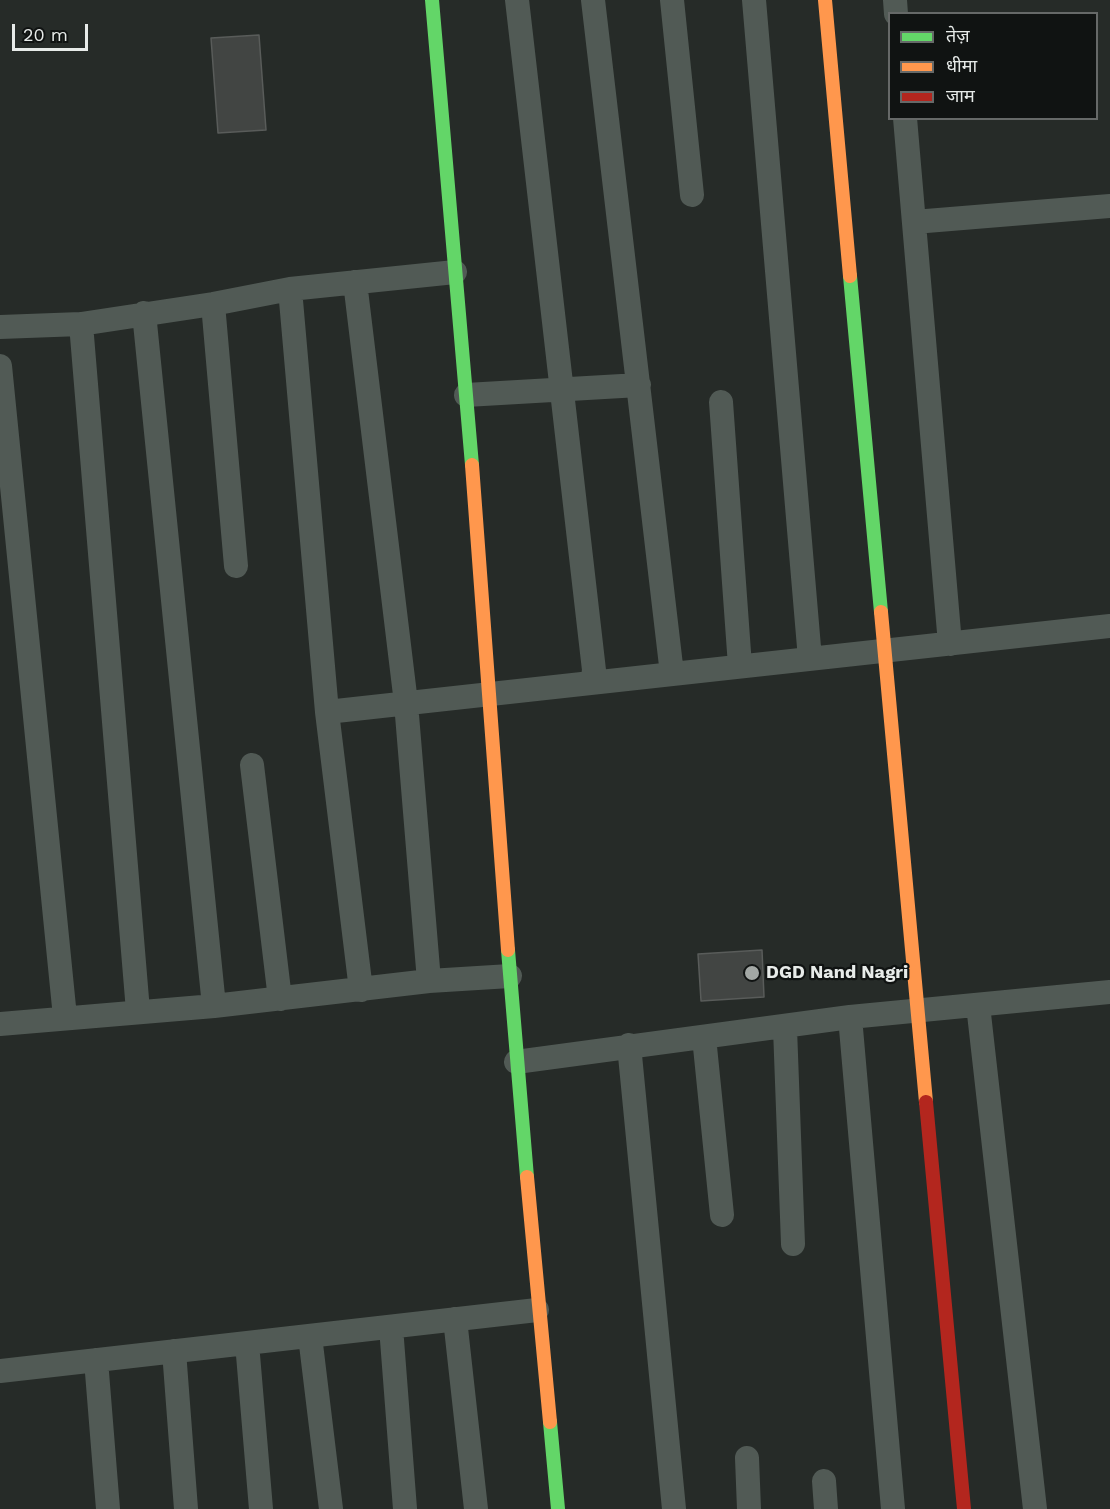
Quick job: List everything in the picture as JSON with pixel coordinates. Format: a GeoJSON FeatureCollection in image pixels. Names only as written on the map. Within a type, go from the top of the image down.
{"type":"FeatureCollection","features":[{"type":"Feature","properties":{"kind":"street"},"geometry":{"type":"LineString","coordinates":[[432,0],[491,694],[516,1062],[537,1310],[558,1509]]}},
{"type":"Feature","properties":{"kind":"street"},"geometry":{"type":"LineString","coordinates":[[517,0],[594,670],[592,682]]}},
{"type":"Feature","properties":{"kind":"street"},"geometry":{"type":"LineString","coordinates":[[593,0],[672,674]]}},
{"type":"Feature","properties":{"kind":"street"},"geometry":{"type":"LineString","coordinates":[[672,0],[692,195]]}},
{"type":"Feature","properties":{"kind":"street"},"geometry":{"type":"LineString","coordinates":[[754,0],[810,659]]}},
{"type":"Feature","properties":{"kind":"street"},"geometry":{"type":"LineString","coordinates":[[825,0],[964,1509]]}},
{"type":"Feature","properties":{"kind":"street"},"geometry":{"type":"LineString","coordinates":[[905,120],[950,644]]}},
{"type":"Feature","properties":{"kind":"street"},"geometry":{"type":"LineString","coordinates":[[914,222],[1110,206]]}},
{"type":"Feature","properties":{"kind":"street"},"geometry":{"type":"LineString","coordinates":[[0,327],[81,324],[213,304],[290,289],[455,272]]}},
{"type":"Feature","properties":{"kind":"street"},"geometry":{"type":"LineString","coordinates":[[355,282],[406,703],[429,981]]}},
{"type":"Feature","properties":{"kind":"street"},"geometry":{"type":"LineString","coordinates":[[290,289],[327,712],[361,990]]}},
{"type":"Feature","properties":{"kind":"street"},"geometry":{"type":"LineString","coordinates":[[213,304],[236,566]]}},
{"type":"Feature","properties":{"kind":"street"},"geometry":{"type":"LineString","coordinates":[[144,314],[214,1006]]}},
{"type":"Feature","properties":{"kind":"street"},"geometry":{"type":"LineString","coordinates":[[81,324],[138,1011]]}},
{"type":"Feature","properties":{"kind":"street"},"geometry":{"type":"LineString","coordinates":[[0,366],[65,1017]]}},
{"type":"Feature","properties":{"kind":"street"},"geometry":{"type":"LineString","coordinates":[[466,395],[639,386]]}},
{"type":"Feature","properties":{"kind":"street"},"geometry":{"type":"LineString","coordinates":[[721,402],[740,666]]}},
{"type":"Feature","properties":{"kind":"street"},"geometry":{"type":"LineString","coordinates":[[327,712],[1110,626]]}},
{"type":"Feature","properties":{"kind":"street"},"geometry":{"type":"LineString","coordinates":[[252,765],[280,999]]}},
{"type":"Feature","properties":{"kind":"street"},"geometry":{"type":"LineString","coordinates":[[0,1024],[214,1006],[429,981],[510,976]]}},
{"type":"Feature","properties":{"kind":"street"},"geometry":{"type":"LineString","coordinates":[[516,1062],[629,1045],[785,1028],[850,1017],[1110,992]]}},
{"type":"Feature","properties":{"kind":"street"},"geometry":{"type":"LineString","coordinates":[[978,1005],[1035,1509]]}},
{"type":"Feature","properties":{"kind":"street"},"geometry":{"type":"LineString","coordinates":[[850,1017],[893,1509]]}},
{"type":"Feature","properties":{"kind":"street"},"geometry":{"type":"LineString","coordinates":[[785,1028],[794,1244]]}},
{"type":"Feature","properties":{"kind":"street"},"geometry":{"type":"LineString","coordinates":[[704,1037],[722,1215]]}},
{"type":"Feature","properties":{"kind":"street"},"geometry":{"type":"LineString","coordinates":[[629,1045],[675,1509]]}},
{"type":"Feature","properties":{"kind":"street"},"geometry":{"type":"LineString","coordinates":[[0,1371],[537,1310]]}},
{"type":"Feature","properties":{"kind":"street"},"geometry":{"type":"LineString","coordinates":[[455,1320],[476,1509]]}},
{"type":"Feature","properties":{"kind":"street"},"geometry":{"type":"LineString","coordinates":[[391,1327],[405,1509]]}},
{"type":"Feature","properties":{"kind":"street"},"geometry":{"type":"LineString","coordinates":[[310,1336],[331,1509]]}},
{"type":"Feature","properties":{"kind":"street"},"geometry":{"type":"LineString","coordinates":[[247,1343],[261,1509]]}},
{"type":"Feature","properties":{"kind":"street"},"geometry":{"type":"LineString","coordinates":[[174,1351],[186,1509]]}},
{"type":"Feature","properties":{"kind":"street"},"geometry":{"type":"LineString","coordinates":[[96,1360],[108,1509]]}},
{"type":"Feature","properties":{"kind":"street"},"geometry":{"type":"LineString","coordinates":[[747,1458],[749,1509]]}},
{"type":"Feature","properties":{"kind":"street"},"geometry":{"type":"LineString","coordinates":[[824,1481],[826,1509]]}},
{"type":"Feature","properties":{"kind":"building"},"geometry":{"type":"Polygon","coordinates":[[[259,35],[266,130],[218,133],[211,38],[259,35]]]}},
{"type":"Feature","properties":{"kind":"building"},"geometry":{"type":"Polygon","coordinates":[[[762,950],[764,997],[701,1001],[698,954],[762,950]]]}},
{"type":"Feature","properties":{"kind":"traffic: fast"},"geometry":{"type":"LineString","coordinates":[[432,0],[472,465]]}},
{"type":"Feature","properties":{"kind":"traffic: fast"},"geometry":{"type":"LineString","coordinates":[[850,276],[881,612]]}},
{"type":"Feature","properties":{"kind":"traffic: fast"},"geometry":{"type":"LineString","coordinates":[[508,950],[527,1177]]}},
{"type":"Feature","properties":{"kind":"traffic: fast"},"geometry":{"type":"LineString","coordinates":[[550,1422],[558,1509]]}},
{"type":"Feature","properties":{"kind":"traffic: slow"},"geometry":{"type":"LineString","coordinates":[[825,0],[850,276]]}},
{"type":"Feature","properties":{"kind":"traffic: slow"},"geometry":{"type":"LineString","coordinates":[[472,465],[508,950]]}},
{"type":"Feature","properties":{"kind":"traffic: slow"},"geometry":{"type":"LineString","coordinates":[[881,612],[926,1102]]}},
{"type":"Feature","properties":{"kind":"traffic: slow"},"geometry":{"type":"LineString","coordinates":[[527,1177],[550,1422]]}},
{"type":"Feature","properties":{"kind":"traffic: jam"},"geometry":{"type":"LineString","coordinates":[[926,1102],[964,1509]]}},
{"type":"Feature","properties":{"kind":"place","name":"DGD Nand Nagri"},"geometry":{"type":"Point","coordinates":[752,973]}}]}
